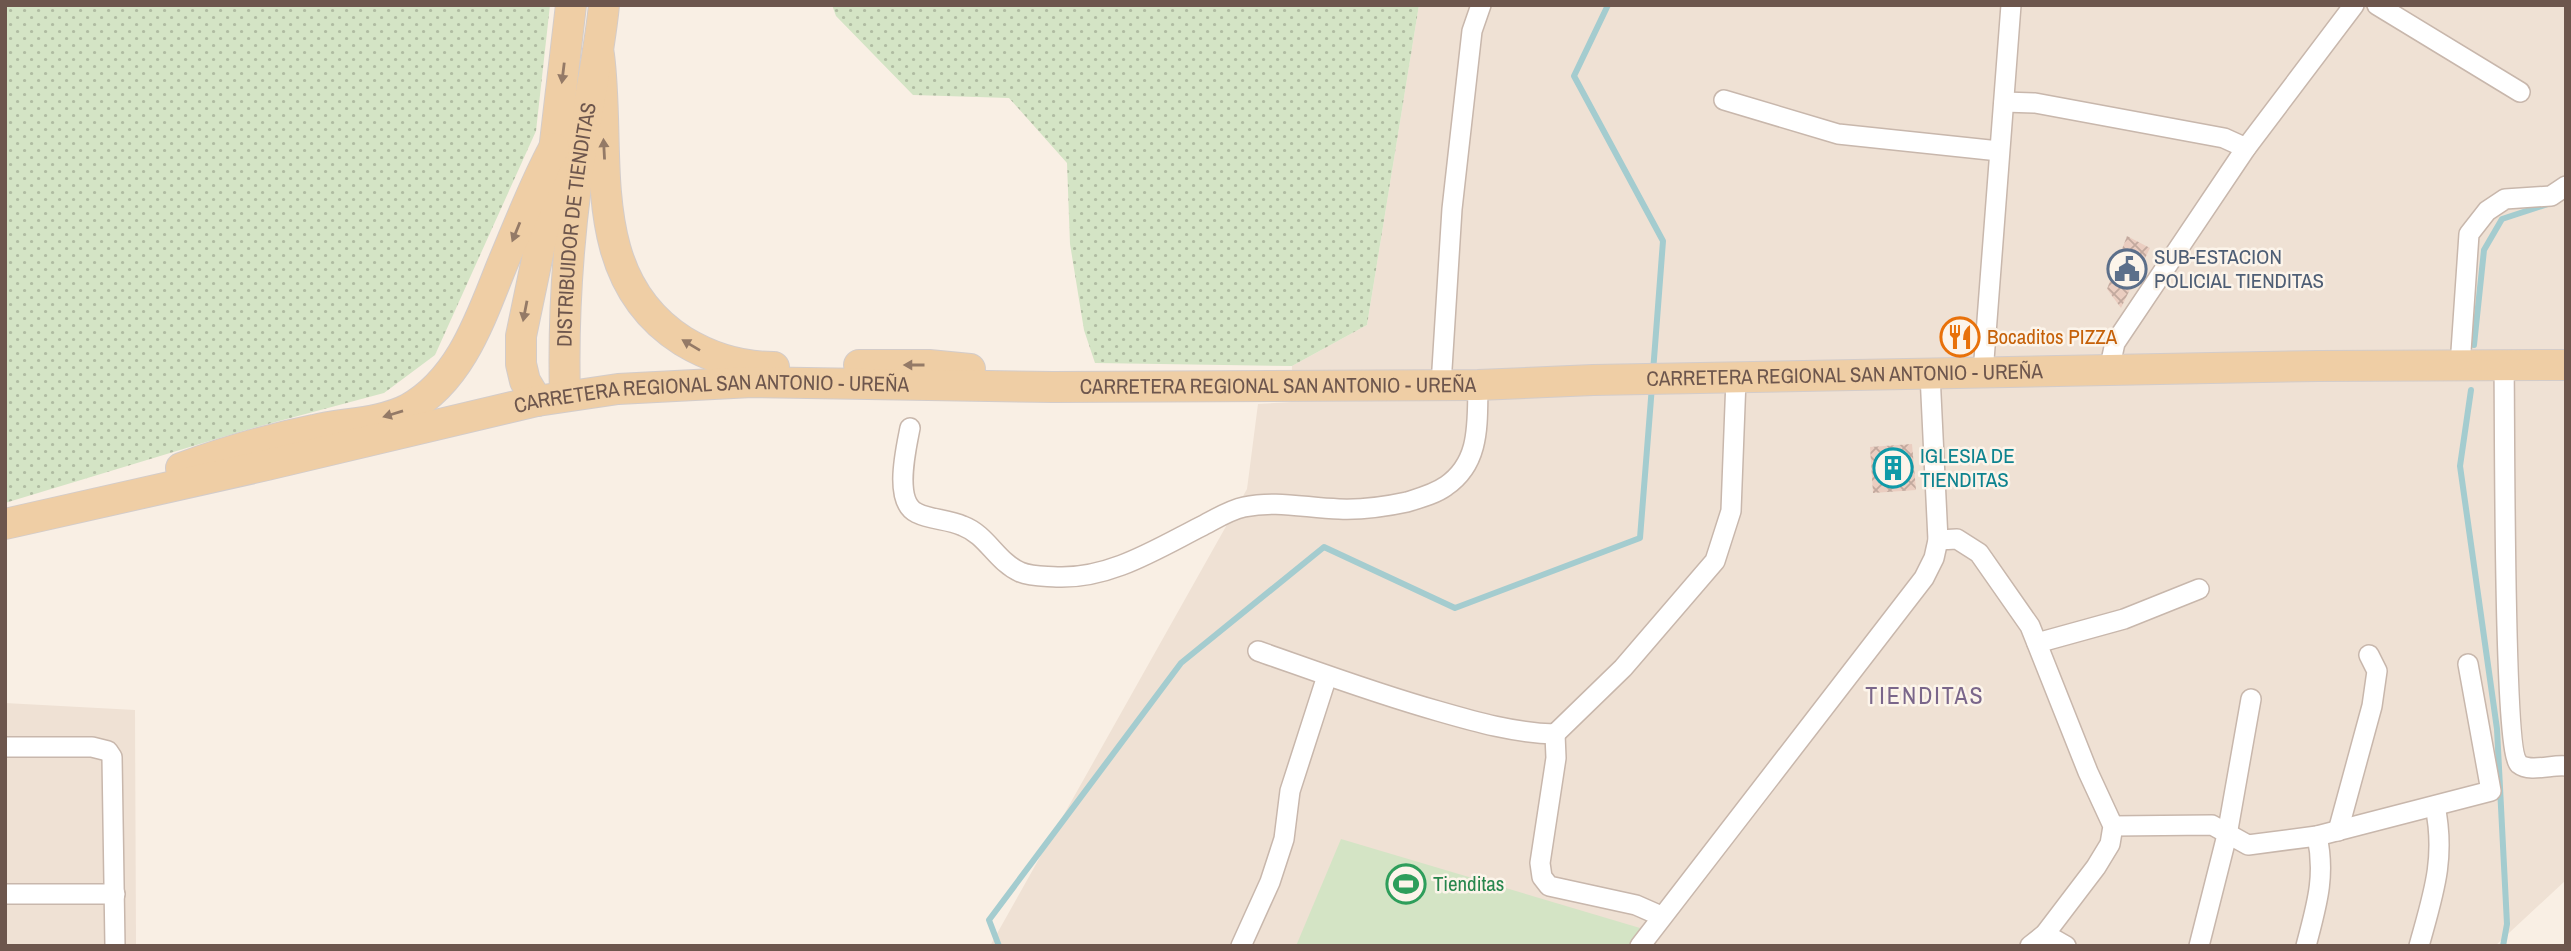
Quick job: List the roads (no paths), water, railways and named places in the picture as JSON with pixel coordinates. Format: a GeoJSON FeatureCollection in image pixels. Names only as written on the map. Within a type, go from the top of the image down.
{"type":"FeatureCollection","features":[{"type":"Feature","properties":{"kind":"main road","name":"DISTRIBUIDOR DE TIENDITAS"},"geometry":{"type":"LineString","coordinates":[[571,5],[543,234],[521,336],[521,364],[525,381],[551,399],[564,340],[571,225],[583,136],[599,55]]}},
{"type":"Feature","properties":{"kind":"main road"},"geometry":{"type":"LineString","coordinates":[[604,5],[599,55],[603,81],[611,237],[634,293],[653,317],[698,350],[720,359],[755,367],[929,365],[1026,376],[1053,387]]}},
{"type":"Feature","properties":{"kind":"main road"},"geometry":{"type":"LineString","coordinates":[[56,513],[267,440],[377,419],[407,410],[433,391],[452,370],[468,344],[538,177],[554,148]]}},
{"type":"Feature","properties":{"kind":"main road","name":"CARRETERA REGIONAL SAN ANTONIO - UREÑA"},"geometry":{"type":"LineString","coordinates":[[5,524],[551,399],[618,389],[752,383],[1053,387],[1478,385],[2318,366],[2566,365]]}},
{"type":"Feature","properties":{"kind":"street"},"geometry":{"type":"LineString","coordinates":[[1441,385],[1452,209],[1472,31],[1481,5]]}},
{"type":"Feature","properties":{"kind":"street"},"geometry":{"type":"LineString","coordinates":[[1983,373],[2011,5]]}},
{"type":"Feature","properties":{"kind":"street"},"geometry":{"type":"LineString","coordinates":[[2109,370],[2115,343],[2246,148],[2354,5]]}},
{"type":"Feature","properties":{"kind":"street"},"geometry":{"type":"LineString","coordinates":[[2377,5],[2520,92]]}},
{"type":"Feature","properties":{"kind":"street"},"geometry":{"type":"LineString","coordinates":[[1724,100],[1838,134],[1999,150]]}},
{"type":"Feature","properties":{"kind":"street"},"geometry":{"type":"LineString","coordinates":[[2004,102],[2035,103],[2224,138],[2246,148]]}},
{"type":"Feature","properties":{"kind":"street"},"geometry":{"type":"LineString","coordinates":[[2460,366],[2469,234],[2487,211],[2505,199],[2551,196],[2566,186]]}},
{"type":"Feature","properties":{"kind":"street"},"geometry":{"type":"LineString","coordinates":[[2504,365],[2509,697],[2513,753],[2519,763],[2529,768],[2566,766]]}},
{"type":"Feature","properties":{"kind":"street"},"geometry":{"type":"LineString","coordinates":[[1640,946],[1924,578],[1934,558],[1938,540],[1930,374]]}},
{"type":"Feature","properties":{"kind":"street"},"geometry":{"type":"LineString","coordinates":[[1258,651],[1394,698],[1479,723],[1555,734],[1623,668],[1715,561],[1731,511],[1736,379]]}},
{"type":"Feature","properties":{"kind":"street"},"geometry":{"type":"LineString","coordinates":[[910,428],[903,470],[904,496],[915,513],[944,519],[975,532],[999,558],[1022,573],[1079,578],[1124,565],[1242,507],[1274,503],[1338,509],[1380,509],[1444,488],[1460,475],[1475,446],[1478,385]]}},
{"type":"Feature","properties":{"kind":"street"},"geometry":{"type":"LineString","coordinates":[[1938,540],[1957,539],[1979,553],[2031,626],[2088,772],[2113,826],[2110,844],[2096,867],[2037,940],[2066,946]]}},
{"type":"Feature","properties":{"kind":"street"},"geometry":{"type":"LineString","coordinates":[[2037,643],[2123,619],[2199,589]]}},
{"type":"Feature","properties":{"kind":"street"},"geometry":{"type":"LineString","coordinates":[[2338,831],[2372,706],[2376,671],[2370,655]]}},
{"type":"Feature","properties":{"kind":"street"},"geometry":{"type":"LineString","coordinates":[[2113,826],[2212,825],[2248,845],[2317,836],[2491,791],[2468,664]]}},
{"type":"Feature","properties":{"kind":"street"},"geometry":{"type":"LineString","coordinates":[[1241,946],[1270,882],[1284,839],[1290,791],[1327,676]]}},
{"type":"Feature","properties":{"kind":"street"},"geometry":{"type":"LineString","coordinates":[[2199,946],[2227,835],[2251,699]]}},
{"type":"Feature","properties":{"kind":"street"},"geometry":{"type":"LineString","coordinates":[[1555,734],[1556,758],[1542,844],[1542,877],[1549,886],[1636,905],[1661,916]]}},
{"type":"Feature","properties":{"kind":"street"},"geometry":{"type":"LineString","coordinates":[[5,747],[92,747],[108,751],[112,757],[115,946]]}},
{"type":"Feature","properties":{"kind":"street"},"geometry":{"type":"LineString","coordinates":[[2419,946],[2439,870],[2440,831],[2435,806]]}},
{"type":"Feature","properties":{"kind":"street"},"geometry":{"type":"LineString","coordinates":[[2306,946],[2320,893],[2321,856],[2317,836]]}},
{"type":"Feature","properties":{"kind":"street"},"geometry":{"type":"LineString","coordinates":[[5,894],[115,894]]}},
{"type":"Feature","properties":{"kind":"waterway"},"geometry":{"type":"LineString","coordinates":[[1608,5],[1574,76],[1663,241],[1653,372]]}},
{"type":"Feature","properties":{"kind":"waterway"},"geometry":{"type":"LineString","coordinates":[[2474,345],[2484,250],[2502,219],[2548,204]]}},
{"type":"Feature","properties":{"kind":"waterway"},"geometry":{"type":"LineString","coordinates":[[999,946],[989,920],[1181,663],[1324,547],[1455,608],[1640,538],[1652,386]]}},
{"type":"Feature","properties":{"kind":"waterway"},"geometry":{"type":"LineString","coordinates":[[2471,390],[2460,466],[2497,729],[2507,924],[2503,946]]}},
{"type":"Feature","properties":{"kind":"place","name":"SUB-ESTACION POLICIAL TIENDITAS"},"geometry":{"type":"Point","coordinates":[2127,269]}},
{"type":"Feature","properties":{"kind":"place","name":"Bocaditos PIZZA"},"geometry":{"type":"Point","coordinates":[1960,337]}},
{"type":"Feature","properties":{"kind":"place","name":"IGLESIA DE TIENDITAS"},"geometry":{"type":"Point","coordinates":[1893,468]}},
{"type":"Feature","properties":{"kind":"place","name":"Tienditas"},"geometry":{"type":"Point","coordinates":[1406,884]}},
{"type":"Feature","properties":{"kind":"district","name":"TIENDITAS"},"geometry":{"type":"Point","coordinates":[1925,696]}}]}
